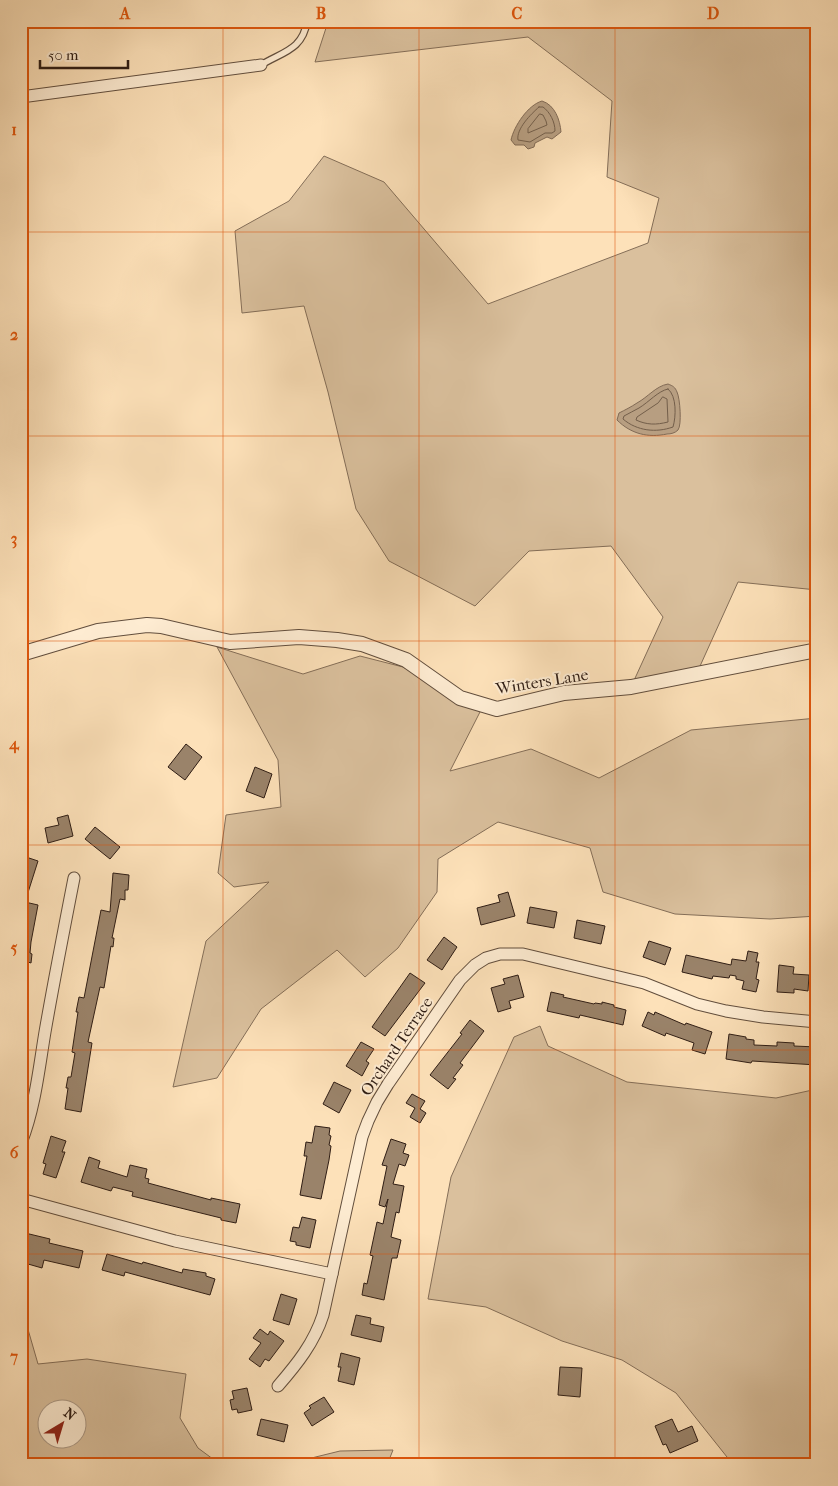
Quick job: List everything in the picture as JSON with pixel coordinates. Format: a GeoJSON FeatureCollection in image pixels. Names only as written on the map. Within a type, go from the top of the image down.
{"type":"FeatureCollection","features":[{"type":"Feature","properties":{"kind":"street"},"geometry":{"type":"LineString","coordinates":[[21,97],[261,65]]}},
{"type":"Feature","properties":{"kind":"street","name":"Winters Lane"},"geometry":{"type":"LineString","coordinates":[[21,654],[98,631],[147,625],[162,626],[230,642],[300,637],[338,640],[362,644],[406,660],[460,698],[497,709],[564,694],[632,687],[817,650]]}},
{"type":"Feature","properties":{"kind":"street"},"geometry":{"type":"LineString","coordinates":[[21,1143],[37,1080],[74,878]]}},
{"type":"Feature","properties":{"kind":"street","name":"Orchard Terrace"},"geometry":{"type":"LineString","coordinates":[[278,1386],[316,1336],[323,1315],[362,1137],[376,1102],[460,980],[475,965],[486,958],[500,954],[523,954],[644,983],[697,1004],[726,1011],[763,1017],[817,1022]]}},
{"type":"Feature","properties":{"kind":"street"},"geometry":{"type":"LineString","coordinates":[[21,1198],[176,1241],[332,1274]]}},
{"type":"Feature","properties":{"kind":"lane"},"geometry":{"type":"LineString","coordinates":[[261,65],[298,45],[306,28],[307,21]]}},
{"type":"Feature","properties":{"kind":"shaded area"},"geometry":{"type":"Polygon","coordinates":[[[336,21],[817,21],[817,590],[738,582],[696,675],[631,687],[663,617],[611,546],[529,551],[475,606],[389,561],[356,509],[328,392],[304,306],[242,313],[235,231],[289,201],[324,156],[384,182],[488,304],[648,243],[659,198],[607,177],[612,101],[528,37],[315,62],[326,28],[336,21]]]}},
{"type":"Feature","properties":{"kind":"shaded area"},"geometry":{"type":"Polygon","coordinates":[[[217,647],[303,674],[360,656],[403,667],[480,712],[450,771],[531,749],[599,778],[691,730],[817,718],[817,916],[770,919],[675,914],[603,892],[590,848],[498,822],[438,859],[437,892],[398,948],[365,977],[337,950],[261,1009],[217,1078],[173,1087],[206,941],[269,882],[234,887],[218,873],[226,815],[281,807],[278,760],[217,647]]]}},
{"type":"Feature","properties":{"kind":"shaded area"},"geometry":{"type":"Polygon","coordinates":[[[540,1026],[548,1046],[627,1082],[776,1098],[817,1089],[817,1465],[704,1465],[727,1457],[676,1393],[622,1360],[562,1341],[486,1307],[428,1299],[451,1177],[514,1037],[540,1026]]]}},
{"type":"Feature","properties":{"kind":"shaded area"},"geometry":{"type":"Polygon","coordinates":[[[21,1319],[25,1319],[38,1364],[87,1359],[186,1374],[180,1418],[198,1448],[221,1465],[21,1465],[21,1319]]]}},
{"type":"Feature","properties":{"kind":"shaded area"},"geometry":{"type":"Polygon","coordinates":[[[393,1450],[387,1465],[283,1465],[340,1451],[393,1450]]]}},
{"type":"Feature","properties":{"kind":"water"},"geometry":{"type":"Polygon","coordinates":[[[542,101],[553,109],[561,132],[552,139],[547,137],[535,143],[534,147],[528,149],[524,145],[515,145],[511,140],[518,123],[527,111],[542,101]]]}},
{"type":"Feature","properties":{"kind":"water"},"geometry":{"type":"Polygon","coordinates":[[[668,384],[673,386],[679,400],[680,423],[677,431],[671,434],[660,435],[640,434],[628,429],[617,420],[619,413],[668,384]]]}},
{"type":"Feature","properties":{"kind":"building"},"geometry":{"type":"Polygon","coordinates":[[[186,744],[202,757],[185,780],[168,767],[186,744]]]}},
{"type":"Feature","properties":{"kind":"building"},"geometry":{"type":"Polygon","coordinates":[[[255,767],[272,774],[264,798],[246,791],[255,767]]]}},
{"type":"Feature","properties":{"kind":"building"},"geometry":{"type":"Polygon","coordinates":[[[68,815],[73,836],[48,843],[45,828],[59,825],[57,818],[68,815]]]}},
{"type":"Feature","properties":{"kind":"building"},"geometry":{"type":"Polygon","coordinates":[[[95,827],[120,847],[110,859],[85,839],[95,827]]]}},
{"type":"Feature","properties":{"kind":"building"},"geometry":{"type":"Polygon","coordinates":[[[23,856],[38,861],[25,902],[38,905],[31,942],[31,963],[28,962],[26,972],[21,972],[21,863],[23,856]]]}},
{"type":"Feature","properties":{"kind":"building"},"geometry":{"type":"Polygon","coordinates":[[[113,873],[129,875],[128,890],[125,890],[125,900],[120,899],[112,938],[114,938],[113,947],[111,946],[104,988],[100,987],[88,1042],[92,1043],[81,1112],[65,1109],[68,1088],[66,1088],[68,1077],[71,1077],[75,1053],[72,1052],[78,1012],[76,1012],[79,997],[84,998],[101,910],[110,912],[113,873]]]}},
{"type":"Feature","properties":{"kind":"building"},"geometry":{"type":"Polygon","coordinates":[[[508,892],[515,916],[481,925],[477,908],[500,902],[498,895],[508,892]]]}},
{"type":"Feature","properties":{"kind":"building"},"geometry":{"type":"Polygon","coordinates":[[[530,907],[557,912],[554,928],[527,923],[530,907]]]}},
{"type":"Feature","properties":{"kind":"building"},"geometry":{"type":"Polygon","coordinates":[[[577,920],[605,926],[601,944],[574,938],[577,920]]]}},
{"type":"Feature","properties":{"kind":"building"},"geometry":{"type":"Polygon","coordinates":[[[444,937],[457,947],[442,970],[427,960],[444,937]]]}},
{"type":"Feature","properties":{"kind":"building"},"geometry":{"type":"Polygon","coordinates":[[[649,941],[671,948],[665,965],[643,957],[649,941]]]}},
{"type":"Feature","properties":{"kind":"building"},"geometry":{"type":"Polygon","coordinates":[[[748,951],[758,953],[756,962],[759,962],[756,979],[759,980],[756,992],[742,989],[744,981],[736,979],[736,976],[730,975],[729,978],[713,976],[712,979],[682,972],[686,955],[731,965],[732,959],[746,961],[748,951]]]}},
{"type":"Feature","properties":{"kind":"building"},"geometry":{"type":"Polygon","coordinates":[[[779,965],[794,967],[793,974],[809,975],[808,991],[794,989],[794,993],[777,992],[779,965]]]}},
{"type":"Feature","properties":{"kind":"building"},"geometry":{"type":"Polygon","coordinates":[[[410,973],[425,983],[385,1036],[372,1027],[410,973]]]}},
{"type":"Feature","properties":{"kind":"building"},"geometry":{"type":"Polygon","coordinates":[[[518,975],[524,997],[509,1001],[511,1008],[498,1012],[491,988],[505,984],[503,979],[518,975]]]}},
{"type":"Feature","properties":{"kind":"building"},"geometry":{"type":"Polygon","coordinates":[[[551,992],[564,995],[563,997],[594,1004],[602,1004],[602,1002],[626,1010],[623,1025],[580,1015],[579,1018],[547,1011],[551,992]]]}},
{"type":"Feature","properties":{"kind":"building"},"geometry":{"type":"Polygon","coordinates":[[[648,1012],[654,1015],[655,1012],[685,1025],[686,1023],[712,1032],[705,1054],[692,1050],[694,1043],[666,1033],[665,1036],[642,1026],[648,1012]]]}},
{"type":"Feature","properties":{"kind":"building"},"geometry":{"type":"Polygon","coordinates":[[[470,1020],[484,1031],[460,1063],[463,1065],[453,1078],[456,1079],[448,1089],[430,1075],[462,1034],[460,1033],[470,1020]]]}},
{"type":"Feature","properties":{"kind":"building"},"geometry":{"type":"Polygon","coordinates":[[[729,1034],[754,1040],[754,1045],[777,1046],[777,1042],[794,1043],[794,1046],[817,1047],[817,1065],[752,1061],[751,1063],[726,1059],[729,1034]]]}},
{"type":"Feature","properties":{"kind":"building"},"geometry":{"type":"Polygon","coordinates":[[[361,1042],[374,1049],[366,1061],[369,1063],[362,1076],[346,1066],[361,1042]]]}},
{"type":"Feature","properties":{"kind":"building"},"geometry":{"type":"Polygon","coordinates":[[[334,1082],[351,1090],[339,1113],[323,1104],[334,1082]]]}},
{"type":"Feature","properties":{"kind":"building"},"geometry":{"type":"Polygon","coordinates":[[[412,1094],[425,1101],[420,1109],[426,1113],[420,1123],[410,1117],[415,1108],[406,1103],[412,1094]]]}},
{"type":"Feature","properties":{"kind":"building"},"geometry":{"type":"Polygon","coordinates":[[[315,1126],[330,1128],[329,1135],[331,1136],[329,1160],[321,1199],[300,1195],[307,1156],[304,1156],[306,1142],[312,1143],[315,1126]]]}},
{"type":"Feature","properties":{"kind":"building"},"geometry":{"type":"Polygon","coordinates":[[[51,1136],[66,1141],[62,1152],[65,1152],[56,1178],[43,1174],[46,1164],[43,1163],[51,1136]]]}},
{"type":"Feature","properties":{"kind":"building"},"geometry":{"type":"Polygon","coordinates":[[[391,1139],[406,1144],[403,1153],[409,1155],[405,1166],[399,1164],[393,1184],[404,1186],[399,1213],[396,1212],[391,1237],[401,1240],[397,1258],[392,1258],[384,1300],[362,1295],[364,1283],[367,1284],[373,1256],[370,1255],[377,1222],[383,1224],[388,1199],[385,1207],[379,1205],[387,1166],[382,1165],[391,1139]]]}},
{"type":"Feature","properties":{"kind":"building"},"geometry":{"type":"Polygon","coordinates":[[[89,1157],[100,1161],[98,1168],[127,1177],[130,1165],[147,1169],[145,1178],[149,1179],[148,1183],[211,1200],[211,1198],[240,1204],[236,1223],[132,1196],[133,1192],[113,1187],[111,1191],[81,1182],[89,1157]]]}},
{"type":"Feature","properties":{"kind":"building"},"geometry":{"type":"Polygon","coordinates":[[[302,1217],[316,1220],[310,1248],[296,1245],[296,1242],[290,1241],[293,1227],[299,1228],[302,1217]]]}},
{"type":"Feature","properties":{"kind":"building"},"geometry":{"type":"Polygon","coordinates":[[[21,1232],[50,1239],[49,1243],[83,1251],[79,1268],[44,1260],[42,1268],[21,1262],[21,1232]]]}},
{"type":"Feature","properties":{"kind":"building"},"geometry":{"type":"Polygon","coordinates":[[[107,1254],[182,1273],[183,1269],[206,1273],[206,1276],[215,1279],[210,1295],[125,1272],[124,1276],[102,1270],[107,1254]]]}},
{"type":"Feature","properties":{"kind":"building"},"geometry":{"type":"Polygon","coordinates":[[[281,1294],[297,1299],[289,1325],[273,1320],[281,1294]]]}},
{"type":"Feature","properties":{"kind":"building"},"geometry":{"type":"Polygon","coordinates":[[[356,1315],[371,1318],[370,1324],[384,1327],[381,1342],[351,1335],[356,1315]]]}},
{"type":"Feature","properties":{"kind":"building"},"geometry":{"type":"Polygon","coordinates":[[[260,1329],[268,1335],[270,1331],[284,1341],[269,1361],[265,1359],[260,1367],[249,1359],[261,1343],[253,1338],[260,1329]]]}},
{"type":"Feature","properties":{"kind":"building"},"geometry":{"type":"Polygon","coordinates":[[[341,1353],[360,1358],[354,1385],[338,1381],[341,1353]]]}},
{"type":"Feature","properties":{"kind":"building"},"geometry":{"type":"Polygon","coordinates":[[[560,1367],[582,1368],[580,1397],[558,1395],[560,1367]]]}},
{"type":"Feature","properties":{"kind":"building"},"geometry":{"type":"Polygon","coordinates":[[[247,1388],[252,1410],[238,1413],[237,1409],[232,1410],[230,1400],[234,1399],[232,1391],[247,1388]]]}},
{"type":"Feature","properties":{"kind":"building"},"geometry":{"type":"Polygon","coordinates":[[[324,1397],[334,1412],[312,1426],[304,1413],[311,1408],[309,1406],[324,1397]]]}},
{"type":"Feature","properties":{"kind":"building"},"geometry":{"type":"Polygon","coordinates":[[[261,1419],[288,1425],[284,1442],[257,1435],[261,1419]]]}},
{"type":"Feature","properties":{"kind":"building"},"geometry":{"type":"Polygon","coordinates":[[[672,1419],[678,1432],[692,1426],[698,1441],[670,1453],[666,1444],[663,1445],[655,1426],[672,1419]]]}}]}
